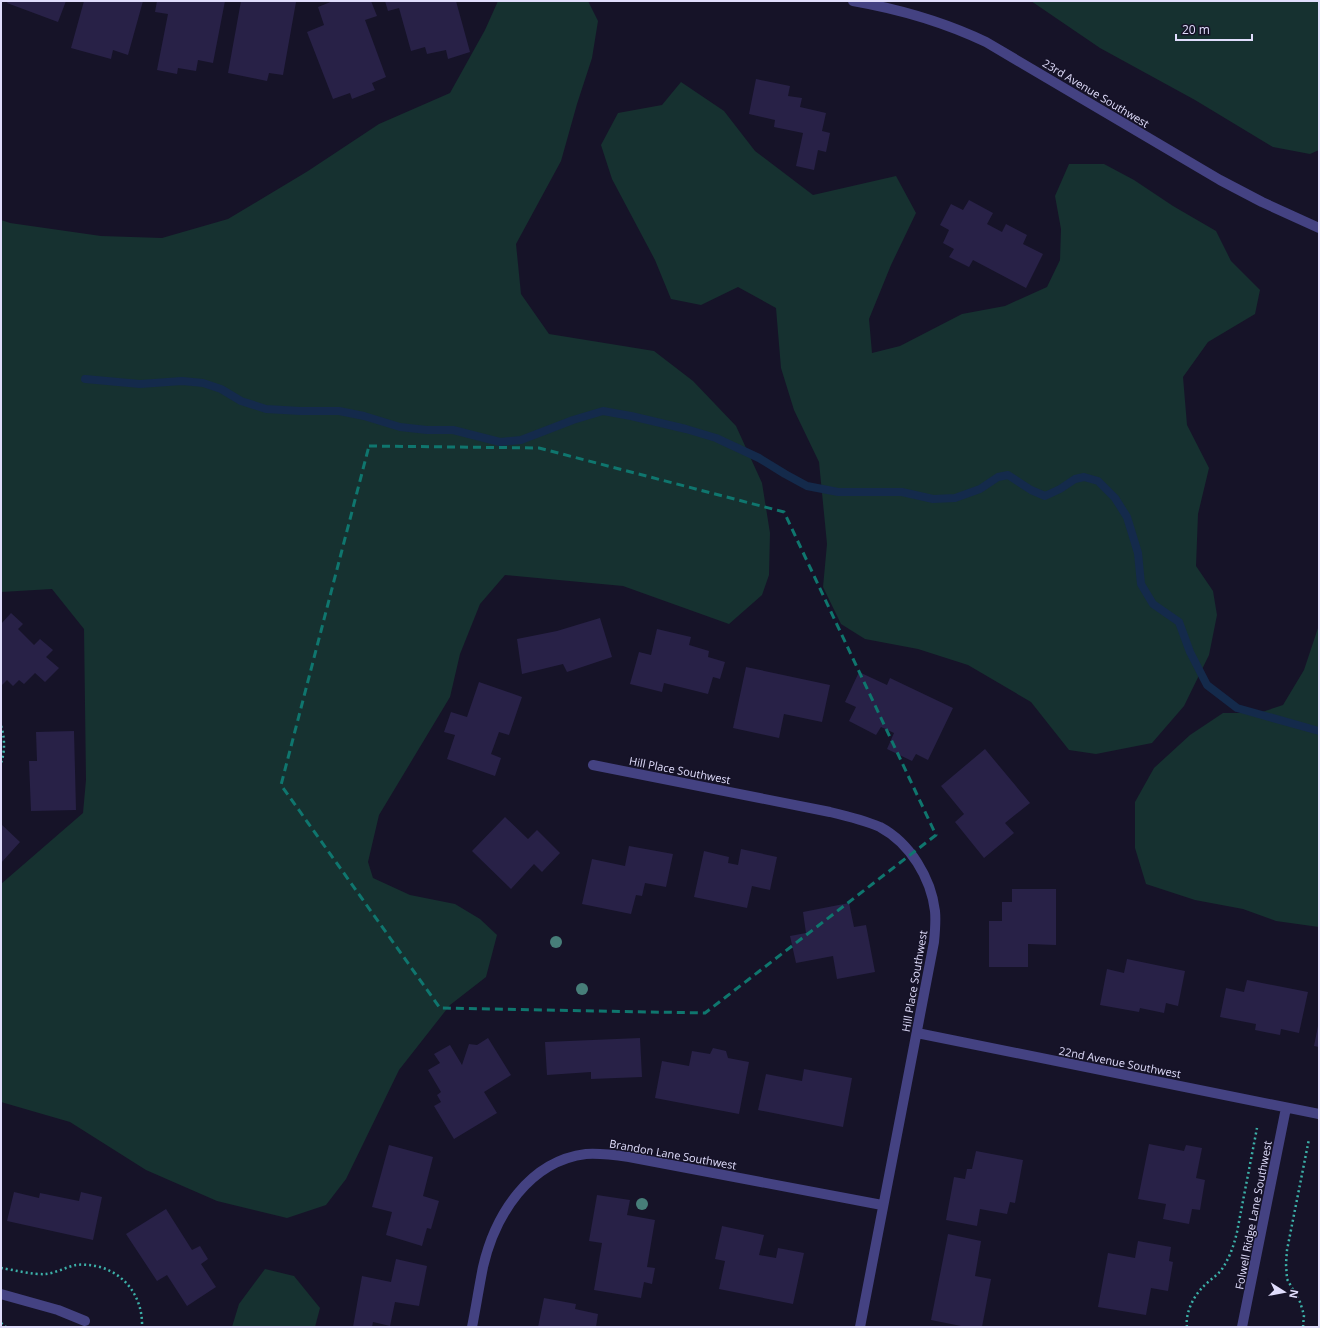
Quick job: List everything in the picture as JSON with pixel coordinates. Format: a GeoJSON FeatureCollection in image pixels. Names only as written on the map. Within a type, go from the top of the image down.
{"type":"FeatureCollection","features":[{"type":"Feature","properties":{"kind":"street","name":"23rd Avenue Southwest"},"geometry":{"type":"LineString","coordinates":[[853,1],[931,19],[986,42],[1220,180],[1262,202],[1319,228]]}},
{"type":"Feature","properties":{"kind":"street","name":"Hill Place Southwest"},"geometry":{"type":"LineString","coordinates":[[593,765],[844,815],[880,828],[902,843],[920,867],[929,890],[934,910],[936,925],[934,942],[882,1205],[860,1327]]}},
{"type":"Feature","properties":{"kind":"street","name":"22nd Avenue Southwest"},"geometry":{"type":"LineString","coordinates":[[917,1033],[1319,1114]]}},
{"type":"Feature","properties":{"kind":"street","name":"Folwell Ridge Lane Southwest"},"geometry":{"type":"LineString","coordinates":[[1242,1327],[1286,1108]]}},
{"type":"Feature","properties":{"kind":"street","name":"Brandon Lane Southwest"},"geometry":{"type":"LineString","coordinates":[[472,1327],[484,1266],[499,1222],[510,1203],[533,1177],[549,1166],[563,1159],[586,1154],[629,1157],[882,1205]]}},
{"type":"Feature","properties":{"kind":"street"},"geometry":{"type":"LineString","coordinates":[[1,1294],[51,1307],[85,1321]]}},
{"type":"Feature","properties":{"kind":"path"},"geometry":{"type":"LineString","coordinates":[[1,726],[4,744],[1,763]]}},
{"type":"Feature","properties":{"kind":"path"},"geometry":{"type":"LineString","coordinates":[[1187,1327],[1190,1307],[1194,1297],[1201,1288],[1221,1271],[1233,1246],[1257,1128]]}},
{"type":"Feature","properties":{"kind":"path"},"geometry":{"type":"LineString","coordinates":[[1303,1327],[1304,1316],[1300,1302],[1288,1279],[1286,1264],[1287,1250],[1309,1138]]}},
{"type":"Feature","properties":{"kind":"path"},"geometry":{"type":"LineString","coordinates":[[1,1268],[20,1272],[47,1274],[76,1265],[90,1265],[108,1270],[119,1276],[128,1284],[134,1294],[139,1305],[142,1318],[142,1327]]}},
{"type":"Feature","properties":{"kind":"path"},"geometry":{"type":"LineString","coordinates":[[1,1324],[6,1327]]}},
{"type":"Feature","properties":{"kind":"highlighted area"},"geometry":{"type":"Polygon","coordinates":[[[369,446],[539,448],[784,512],[936,835],[705,1013],[440,1008],[281,785],[369,446]]]}},
{"type":"Feature","properties":{"kind":"green space"},"geometry":{"type":"Polygon","coordinates":[[[498,1],[588,1],[598,21],[592,58],[561,161],[516,244],[521,294],[549,334],[654,351],[693,381],[736,426],[762,483],[770,533],[769,575],[762,595],[729,624],[623,586],[505,575],[480,604],[460,654],[450,697],[379,815],[368,862],[373,878],[410,895],[455,904],[480,919],[497,935],[486,977],[450,1005],[399,1070],[346,1179],[326,1205],[287,1218],[217,1201],[146,1170],[70,1122],[1,1102],[1,884],[83,813],[86,780],[84,629],[52,589],[1,592],[1,220],[10,223],[101,236],[162,238],[228,219],[308,171],[379,124],[450,93],[485,30],[498,1]]]}},
{"type":"Feature","properties":{"kind":"green space"},"geometry":{"type":"Polygon","coordinates":[[[1031,1],[1319,1],[1319,150],[1310,154],[1273,147],[1195,100],[1100,48],[1031,1]]]}},
{"type":"Feature","properties":{"kind":"green space"},"geometry":{"type":"Polygon","coordinates":[[[681,82],[724,111],[755,151],[813,195],[896,176],[916,213],[891,265],[869,319],[872,353],[900,346],[962,314],[1005,306],[1047,287],[1060,260],[1061,229],[1055,196],[1069,164],[1104,164],[1134,180],[1173,206],[1216,231],[1231,261],[1260,290],[1255,314],[1208,342],[1183,377],[1187,425],[1209,468],[1198,514],[1196,566],[1213,591],[1217,615],[1209,655],[1184,706],[1152,743],[1096,754],[1069,750],[1031,702],[968,665],[918,649],[865,639],[841,624],[823,587],[827,544],[819,462],[794,410],[781,368],[776,308],[738,287],[701,305],[671,299],[655,260],[612,179],[601,145],[618,113],[662,105],[681,82]]]}},
{"type":"Feature","properties":{"kind":"green space"},"geometry":{"type":"Polygon","coordinates":[[[1319,625],[1319,927],[1276,921],[1243,909],[1195,900],[1146,884],[1135,848],[1135,802],[1154,768],[1190,735],[1223,713],[1259,713],[1283,705],[1304,670],[1319,625]]]}},
{"type":"Feature","properties":{"kind":"green space"},"geometry":{"type":"Polygon","coordinates":[[[265,1269],[294,1276],[320,1308],[315,1327],[232,1327],[239,1304],[265,1269]]]}},
{"type":"Feature","properties":{"kind":"building"},"geometry":{"type":"Polygon","coordinates":[[[8,1],[66,1],[58,22],[7,3],[8,1]]]}},
{"type":"Feature","properties":{"kind":"building"},"geometry":{"type":"Polygon","coordinates":[[[84,1],[143,1],[128,55],[113,50],[111,59],[71,48],[84,1]]]}},
{"type":"Feature","properties":{"kind":"building"},"geometry":{"type":"Polygon","coordinates":[[[157,1],[225,1],[213,63],[198,60],[196,71],[178,68],[177,74],[157,70],[168,14],[155,12],[157,1]]]}},
{"type":"Feature","properties":{"kind":"building"},"geometry":{"type":"Polygon","coordinates":[[[241,1],[296,2],[283,75],[269,73],[267,81],[228,73],[241,1]]]}},
{"type":"Feature","properties":{"kind":"building"},"geometry":{"type":"Polygon","coordinates":[[[333,1],[371,1],[377,16],[365,20],[386,77],[372,83],[375,90],[352,99],[350,93],[333,99],[307,32],[324,25],[318,7],[333,1]]]}},
{"type":"Feature","properties":{"kind":"building"},"geometry":{"type":"Polygon","coordinates":[[[385,1],[456,1],[470,52],[448,59],[446,50],[427,54],[425,47],[411,51],[399,8],[388,11],[385,1]]]}},
{"type":"Feature","properties":{"kind":"building"},"geometry":{"type":"Polygon","coordinates":[[[756,79],[790,86],[788,96],[802,98],[800,107],[826,113],[822,131],[830,133],[826,152],[818,150],[814,170],[796,166],[803,133],[774,127],[775,120],[749,114],[756,79]]]}},
{"type":"Feature","properties":{"kind":"building"},"geometry":{"type":"Polygon","coordinates":[[[969,200],[993,213],[987,224],[1002,232],[1006,224],[1027,235],[1023,244],[1043,254],[1026,288],[973,260],[969,267],[949,257],[954,249],[943,243],[949,230],[940,225],[951,204],[963,210],[969,200]]]}},
{"type":"Feature","properties":{"kind":"building"},"geometry":{"type":"Polygon","coordinates":[[[11,613],[23,624],[18,629],[34,645],[40,639],[53,650],[46,657],[59,668],[45,682],[35,673],[24,684],[19,680],[13,686],[7,680],[1,686],[1,624],[11,613]]]}},
{"type":"Feature","properties":{"kind":"building"},"geometry":{"type":"Polygon","coordinates":[[[600,618],[612,657],[567,672],[563,664],[522,674],[517,639],[557,631],[600,618]]]}},
{"type":"Feature","properties":{"kind":"building"},"geometry":{"type":"Polygon","coordinates":[[[657,629],[691,637],[689,645],[709,651],[708,657],[725,662],[720,679],[713,677],[708,694],[664,683],[662,692],[630,684],[639,652],[651,655],[657,629]]]}},
{"type":"Feature","properties":{"kind":"building"},"geometry":{"type":"Polygon","coordinates":[[[746,667],[830,685],[822,722],[784,714],[779,738],[733,728],[746,667]]]}},
{"type":"Feature","properties":{"kind":"building"},"geometry":{"type":"Polygon","coordinates":[[[859,672],[887,685],[890,678],[953,708],[928,760],[916,754],[912,761],[887,749],[894,733],[881,727],[876,735],[849,721],[856,707],[845,702],[859,672]]]}},
{"type":"Feature","properties":{"kind":"building"},"geometry":{"type":"Polygon","coordinates":[[[479,682],[522,697],[509,735],[499,732],[491,754],[501,758],[495,776],[447,759],[455,735],[444,732],[451,712],[467,717],[479,682]]]}},
{"type":"Feature","properties":{"kind":"building"},"geometry":{"type":"Polygon","coordinates":[[[74,731],[76,810],[31,811],[29,761],[37,761],[36,732],[74,731]]]}},
{"type":"Feature","properties":{"kind":"building"},"geometry":{"type":"Polygon","coordinates":[[[985,749],[1030,803],[1005,823],[1014,833],[984,858],[955,822],[964,814],[941,786],[985,749]]]}},
{"type":"Feature","properties":{"kind":"building"},"geometry":{"type":"Polygon","coordinates":[[[505,817],[528,839],[537,830],[560,853],[542,872],[534,864],[511,889],[472,851],[505,817]]]}},
{"type":"Feature","properties":{"kind":"building"},"geometry":{"type":"Polygon","coordinates":[[[1,824],[20,842],[1,863],[1,824]]]}},
{"type":"Feature","properties":{"kind":"building"},"geometry":{"type":"Polygon","coordinates":[[[629,846],[673,854],[666,887],[645,883],[642,896],[636,895],[631,914],[582,904],[592,859],[625,866],[629,846]]]}},
{"type":"Feature","properties":{"kind":"building"},"geometry":{"type":"Polygon","coordinates":[[[741,849],[777,857],[770,890],[752,886],[747,908],[694,897],[704,851],[729,857],[728,863],[738,865],[741,849]]]}},
{"type":"Feature","properties":{"kind":"building"},"geometry":{"type":"Polygon","coordinates":[[[1012,889],[1056,889],[1056,945],[1028,944],[1028,967],[989,967],[989,921],[1002,921],[1002,902],[1012,902],[1012,889]]]}},
{"type":"Feature","properties":{"kind":"building"},"geometry":{"type":"Polygon","coordinates":[[[849,903],[854,927],[866,925],[875,972],[837,979],[833,956],[796,963],[790,936],[806,933],[803,912],[849,903]]]}},
{"type":"Feature","properties":{"kind":"building"},"geometry":{"type":"Polygon","coordinates":[[[1127,959],[1185,971],[1178,1006],[1166,1003],[1164,1013],[1140,1008],[1139,1012],[1100,1005],[1107,969],[1124,973],[1127,959]]]}},
{"type":"Feature","properties":{"kind":"building"},"geometry":{"type":"Polygon","coordinates":[[[1247,980],[1308,992],[1299,1033],[1281,1029],[1280,1035],[1255,1030],[1256,1024],[1220,1017],[1226,988],[1244,992],[1247,980]]]}},
{"type":"Feature","properties":{"kind":"building"},"geometry":{"type":"Polygon","coordinates":[[[1319,1026],[1319,1047],[1314,1046],[1319,1026]]]}},
{"type":"Feature","properties":{"kind":"building"},"geometry":{"type":"Polygon","coordinates":[[[488,1038],[511,1075],[484,1092],[497,1113],[454,1139],[434,1106],[441,1102],[437,1095],[441,1092],[428,1070],[440,1063],[434,1054],[450,1045],[462,1065],[469,1044],[477,1045],[488,1038]]]}},
{"type":"Feature","properties":{"kind":"building"},"geometry":{"type":"Polygon","coordinates":[[[640,1038],[642,1077],[591,1079],[591,1072],[547,1075],[545,1042],[640,1038]]]}},
{"type":"Feature","properties":{"kind":"building"},"geometry":{"type":"Polygon","coordinates":[[[713,1048],[726,1051],[728,1058],[749,1062],[739,1114],[655,1098],[662,1061],[689,1066],[692,1051],[710,1054],[713,1048]]]}},
{"type":"Feature","properties":{"kind":"building"},"geometry":{"type":"Polygon","coordinates":[[[804,1069],[852,1078],[843,1127],[758,1110],[766,1074],[802,1081],[804,1069]]]}},
{"type":"Feature","properties":{"kind":"building"},"geometry":{"type":"Polygon","coordinates":[[[1149,1144],[1184,1151],[1186,1145],[1202,1148],[1196,1178],[1205,1180],[1200,1210],[1192,1209],[1189,1224],[1163,1219],[1166,1204],[1138,1199],[1149,1144]]]}},
{"type":"Feature","properties":{"kind":"building"},"geometry":{"type":"Polygon","coordinates":[[[389,1145],[433,1157],[423,1196],[439,1201],[431,1229],[427,1228],[422,1246],[386,1235],[392,1212],[372,1207],[389,1145]]]}},
{"type":"Feature","properties":{"kind":"building"},"geometry":{"type":"Polygon","coordinates":[[[976,1151],[1023,1160],[1015,1203],[1010,1202],[1007,1214],[980,1209],[977,1226],[946,1220],[954,1177],[965,1179],[967,1169],[972,1169],[976,1151]]]}},
{"type":"Feature","properties":{"kind":"building"},"geometry":{"type":"Polygon","coordinates":[[[14,1192],[39,1198],[40,1193],[79,1201],[81,1192],[102,1197],[93,1240],[7,1221],[14,1192]]]}},
{"type":"Feature","properties":{"kind":"building"},"geometry":{"type":"Polygon","coordinates":[[[597,1195],[630,1200],[627,1215],[655,1220],[647,1267],[655,1268],[652,1284],[644,1282],[641,1298],[594,1290],[602,1243],[589,1241],[597,1195]]]}},
{"type":"Feature","properties":{"kind":"building"},"geometry":{"type":"Polygon","coordinates":[[[166,1209],[192,1250],[200,1246],[208,1259],[201,1264],[216,1287],[187,1306],[167,1275],[157,1281],[126,1234],[166,1209]]]}},
{"type":"Feature","properties":{"kind":"building"},"geometry":{"type":"Polygon","coordinates":[[[722,1226],[764,1235],[759,1255],[776,1258],[778,1248],[804,1253],[793,1304],[719,1289],[725,1261],[715,1259],[722,1226]]]}},
{"type":"Feature","properties":{"kind":"building"},"geometry":{"type":"Polygon","coordinates":[[[948,1234],[981,1241],[975,1276],[991,1279],[982,1327],[966,1327],[931,1320],[948,1234]]]}},
{"type":"Feature","properties":{"kind":"building"},"geometry":{"type":"Polygon","coordinates":[[[1138,1241],[1171,1247],[1169,1261],[1173,1262],[1168,1291],[1151,1288],[1146,1315],[1098,1307],[1108,1253],[1135,1258],[1138,1241]]]}},
{"type":"Feature","properties":{"kind":"building"},"geometry":{"type":"Polygon","coordinates":[[[396,1259],[427,1266],[419,1306],[395,1302],[390,1326],[373,1322],[372,1327],[353,1327],[362,1276],[391,1282],[396,1259]]]}},
{"type":"Feature","properties":{"kind":"building"},"geometry":{"type":"Polygon","coordinates":[[[544,1298],[576,1304],[575,1309],[598,1314],[596,1327],[538,1327],[544,1298]]]}},
{"type":"Feature","properties":{"kind":"waterway"},"geometry":{"type":"LineString","coordinates":[[85,379],[140,384],[182,381],[203,383],[221,389],[241,401],[266,409],[339,411],[364,416],[400,427],[427,430],[453,430],[500,442],[521,440],[573,420],[603,411],[686,429],[716,438],[759,458],[807,486],[838,492],[902,492],[933,499],[955,498],[980,489],[998,477],[1008,475],[1031,490],[1045,496],[1060,489],[1075,479],[1084,477],[1098,481],[1115,498],[1127,517],[1138,553],[1141,584],[1153,604],[1179,622],[1190,652],[1207,685],[1237,708],[1319,731]]}}]}
